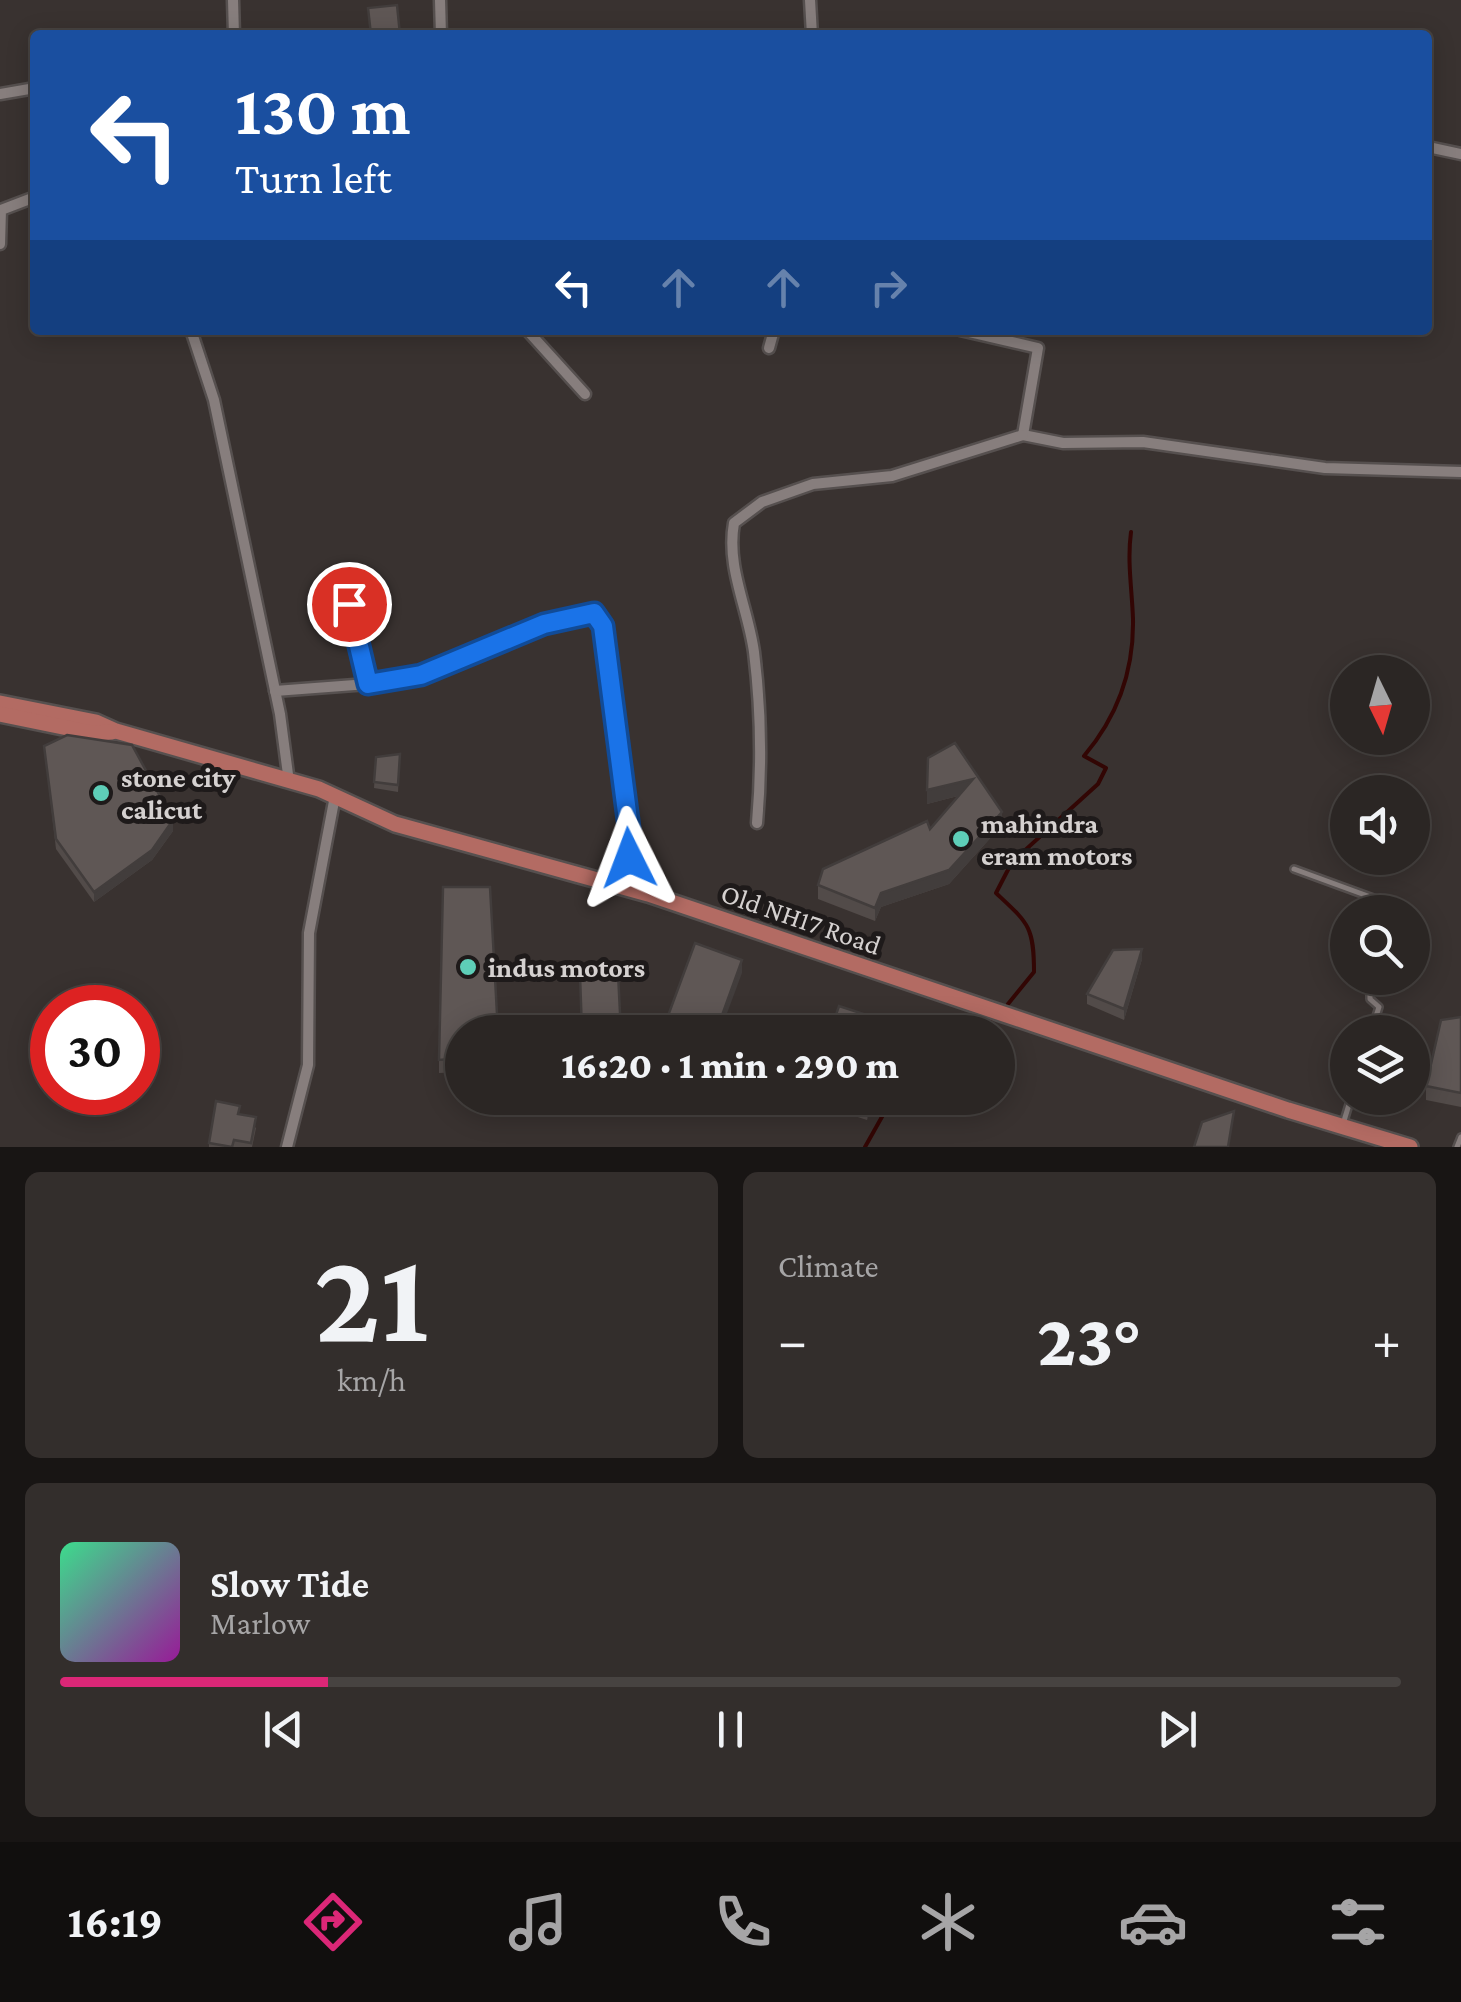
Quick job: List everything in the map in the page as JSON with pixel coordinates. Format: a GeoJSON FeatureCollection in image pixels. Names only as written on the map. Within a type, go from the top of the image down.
{"type":"FeatureCollection","features":[{"type":"Feature","properties":{"kind":"main road","name":"Old NH17 Road"},"geometry":{"type":"LineString","coordinates":[[0,703],[96,722],[335,796],[395,824],[630,889],[1410,1147]]}},
{"type":"Feature","properties":{"kind":"main road","name":"Old NH17 Road"},"geometry":{"type":"LineString","coordinates":[[0,714],[92,733],[116,731]]}},
{"type":"Feature","properties":{"kind":"street"},"geometry":{"type":"LineString","coordinates":[[233,0],[234,30]]}},
{"type":"Feature","properties":{"kind":"street"},"geometry":{"type":"LineString","coordinates":[[440,0],[441,30]]}},
{"type":"Feature","properties":{"kind":"street"},"geometry":{"type":"LineString","coordinates":[[810,0],[812,30]]}},
{"type":"Feature","properties":{"kind":"street"},"geometry":{"type":"LineString","coordinates":[[0,94],[30,89]]}},
{"type":"Feature","properties":{"kind":"street"},"geometry":{"type":"LineString","coordinates":[[1432,148],[1461,154]]}},
{"type":"Feature","properties":{"kind":"street"},"geometry":{"type":"LineString","coordinates":[[0,244],[0,210],[30,199]]}},
{"type":"Feature","properties":{"kind":"street"},"geometry":{"type":"LineString","coordinates":[[193,335],[214,400],[275,691],[289,782]]}},
{"type":"Feature","properties":{"kind":"street"},"geometry":{"type":"LineString","coordinates":[[532,335],[585,394]]}},
{"type":"Feature","properties":{"kind":"street"},"geometry":{"type":"LineString","coordinates":[[769,348],[773,335]]}},
{"type":"Feature","properties":{"kind":"street"},"geometry":{"type":"LineString","coordinates":[[982,335],[1038,348],[1023,434]]}},
{"type":"Feature","properties":{"kind":"street"},"geometry":{"type":"LineString","coordinates":[[758,823],[762,760],[754,650],[730,548],[734,523],[762,502],[813,484],[892,476],[1023,434],[1063,444],[1142,442],[1325,468],[1461,472]]}},
{"type":"Feature","properties":{"kind":"street"},"geometry":{"type":"LineString","coordinates":[[349,604],[368,684]]}},
{"type":"Feature","properties":{"kind":"street"},"geometry":{"type":"LineString","coordinates":[[275,691],[368,684],[421,675],[544,624],[594,613],[603,626],[629,828],[630,889]]}},
{"type":"Feature","properties":{"kind":"street"},"geometry":{"type":"LineString","coordinates":[[287,1147],[308,1064],[309,934],[335,796]]}},
{"type":"Feature","properties":{"kind":"lane"},"geometry":{"type":"LineString","coordinates":[[1294,869],[1363,895]]}},
{"type":"Feature","properties":{"kind":"lane"},"geometry":{"type":"LineString","coordinates":[[1342,1126],[1346,1115]]}},
{"type":"Feature","properties":{"kind":"lane"},"geometry":{"type":"LineString","coordinates":[[1457,1147],[1461,1137]]}},
{"type":"Feature","properties":{"kind":"building"},"geometry":{"type":"Polygon","coordinates":[[[397,5],[400,30],[370,30],[368,8],[397,5]]]}},
{"type":"Feature","properties":{"kind":"building","name":"stone city calicut"},"geometry":{"type":"Polygon","coordinates":[[[67,735],[132,745],[173,820],[152,850],[94,892],[56,839],[44,746],[67,735]]]}},
{"type":"Feature","properties":{"kind":"building","name":"mahindra eram motors"},"geometry":{"type":"Polygon","coordinates":[[[955,743],[1002,812],[949,870],[881,893],[875,908],[818,885],[823,869],[927,821],[930,829],[973,779],[927,790],[928,758],[955,743]]]}},
{"type":"Feature","properties":{"kind":"building"},"geometry":{"type":"Polygon","coordinates":[[[400,754],[398,785],[374,782],[376,757],[400,754]]]}},
{"type":"Feature","properties":{"kind":"building","name":"indus motors"},"geometry":{"type":"Polygon","coordinates":[[[443,887],[490,887],[497,1015],[445,1015],[445,1059],[439,1060],[443,887]]]}},
{"type":"Feature","properties":{"kind":"building"},"geometry":{"type":"Polygon","coordinates":[[[695,943],[742,960],[722,1015],[668,1015],[695,943]]]}},
{"type":"Feature","properties":{"kind":"building"},"geometry":{"type":"Polygon","coordinates":[[[1142,949],[1124,1009],[1087,994],[1113,950],[1142,949]]]}},
{"type":"Feature","properties":{"kind":"building"},"geometry":{"type":"Polygon","coordinates":[[[618,973],[620,1015],[581,1015],[580,975],[618,973]]]}},
{"type":"Feature","properties":{"kind":"building"},"geometry":{"type":"Polygon","coordinates":[[[839,1006],[866,1015],[836,1015],[839,1006]]]}},
{"type":"Feature","properties":{"kind":"building"},"geometry":{"type":"Polygon","coordinates":[[[1461,1017],[1461,1093],[1430,1087],[1441,1020],[1461,1017]]]}},
{"type":"Feature","properties":{"kind":"building"},"geometry":{"type":"Polygon","coordinates":[[[216,1101],[240,1106],[238,1114],[256,1117],[251,1143],[234,1140],[232,1147],[209,1143],[216,1101]]]}},
{"type":"Feature","properties":{"kind":"building"},"geometry":{"type":"Polygon","coordinates":[[[1234,1111],[1228,1147],[1194,1147],[1202,1122],[1234,1111]]]}},
{"type":"Feature","properties":{"kind":"waterway"},"geometry":{"type":"LineString","coordinates":[[1008,1004],[1034,972],[1033,944],[1022,919],[996,893],[1012,862],[1098,784],[1106,768],[1084,756],[1106,725],[1127,675],[1133,638],[1131,532]]}},
{"type":"Feature","properties":{"kind":"waterway"},"geometry":{"type":"LineString","coordinates":[[865,1147],[883,1115]]}},
{"type":"Feature","properties":{"kind":"place","name":"stone city calicut"},"geometry":{"type":"Point","coordinates":[101,793]}},
{"type":"Feature","properties":{"kind":"place","name":"mahindra eram motors"},"geometry":{"type":"Point","coordinates":[961,839]}},
{"type":"Feature","properties":{"kind":"place","name":"indus motors"},"geometry":{"type":"Point","coordinates":[468,967]}},
{"type":"Feature","properties":{"kind":"route"},"geometry":{"type":"LineString","coordinates":[[349,604],[368,684],[421,675],[544,624],[594,613],[603,626],[629,828],[629,858]]}}]}
